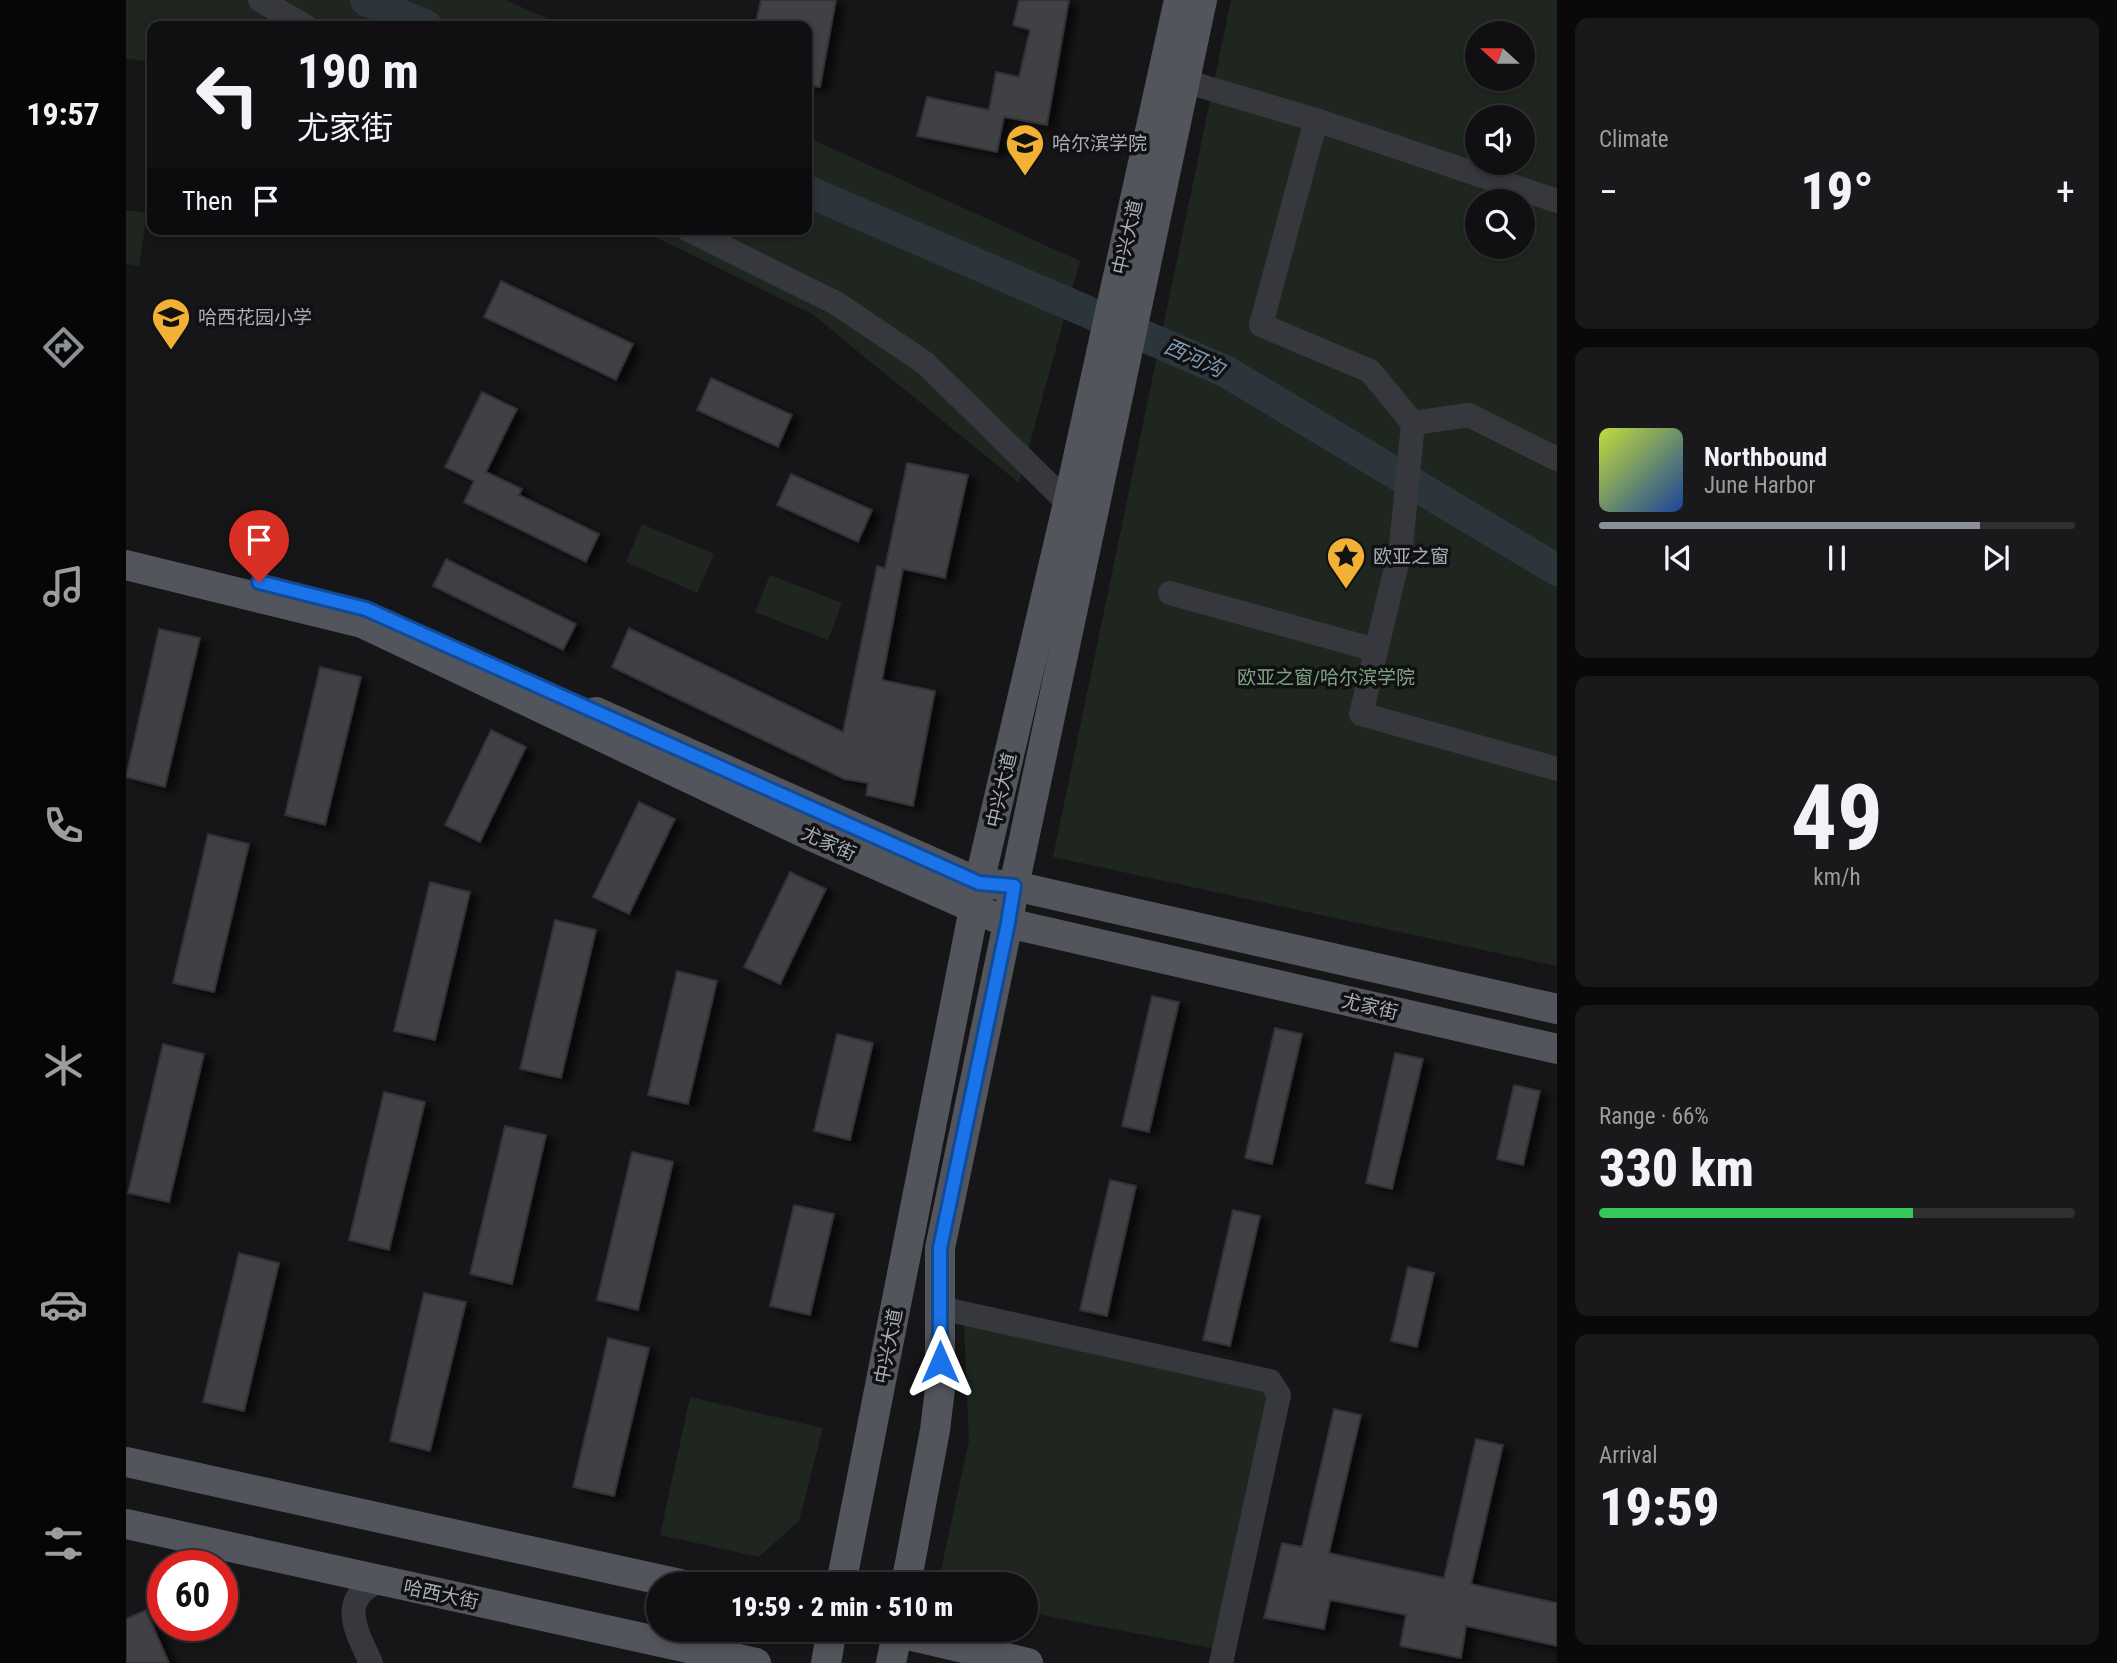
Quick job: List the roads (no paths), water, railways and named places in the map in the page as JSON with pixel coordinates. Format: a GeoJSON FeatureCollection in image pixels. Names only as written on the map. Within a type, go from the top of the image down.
{"type":"FeatureCollection","features":[{"type":"Feature","properties":{"kind":"main road","name":"中兴大道"},"geometry":{"type":"LineString","coordinates":[[1146,210],[1179,0]]}},
{"type":"Feature","properties":{"kind":"main road","name":"中兴大道"},"geometry":{"type":"LineString","coordinates":[[908,1572],[938,1403],[940,1248],[1008,923],[1110,369],[1146,210],[1184,81],[1202,0]]}},
{"type":"Feature","properties":{"kind":"main road","name":"中兴大道"},"geometry":{"type":"LineString","coordinates":[[843,1572],[977,895],[1068,503],[1110,369]]}},
{"type":"Feature","properties":{"kind":"main road","name":"尤家街"},"geometry":{"type":"LineString","coordinates":[[126,550],[366,609],[977,895],[1008,923],[1557,1049]]}},
{"type":"Feature","properties":{"kind":"main road","name":"尤家街"},"geometry":{"type":"LineString","coordinates":[[126,565],[362,623],[795,828],[977,895],[1014,886],[1557,1009]]}},
{"type":"Feature","properties":{"kind":"main road"},"geometry":{"type":"LineString","coordinates":[[126,1462],[646,1577]]}},
{"type":"Feature","properties":{"kind":"main road","name":"哈西大街"},"geometry":{"type":"LineString","coordinates":[[126,1524],[756,1663]]}},
{"type":"Feature","properties":{"kind":"main road"},"geometry":{"type":"LineString","coordinates":[[827,1663],[830,1642]]}},
{"type":"Feature","properties":{"kind":"main road"},"geometry":{"type":"LineString","coordinates":[[891,1663],[892,1642]]}},
{"type":"Feature","properties":{"kind":"main road"},"geometry":{"type":"LineString","coordinates":[[942,1642],[1028,1663]]}},
{"type":"Feature","properties":{"kind":"lane"},"geometry":{"type":"LineString","coordinates":[[260,0],[296,21]]}},
{"type":"Feature","properties":{"kind":"lane"},"geometry":{"type":"LineString","coordinates":[[1184,81],[1316,120],[1557,201]]}},
{"type":"Feature","properties":{"kind":"lane"},"geometry":{"type":"LineString","coordinates":[[1316,120],[1261,325],[1370,371],[1413,423],[1401,547],[1362,714],[1557,769]]}},
{"type":"Feature","properties":{"kind":"lane"},"geometry":{"type":"LineString","coordinates":[[699,235],[836,303],[925,363],[1068,503]]}},
{"type":"Feature","properties":{"kind":"lane"},"geometry":{"type":"LineString","coordinates":[[1413,423],[1469,415],[1557,459]]}},
{"type":"Feature","properties":{"kind":"lane"},"geometry":{"type":"LineString","coordinates":[[1170,593],[1376,650]]}},
{"type":"Feature","properties":{"kind":"lane"},"geometry":{"type":"LineString","coordinates":[[940,1308],[1270,1381],[1279,1395],[1221,1663]]}},
{"type":"Feature","properties":{"kind":"lane"},"geometry":{"type":"LineString","coordinates":[[371,1663],[353,1619],[357,1598],[362,1590],[382,1580]]}},
{"type":"Feature","properties":{"kind":"waterway","name":"西河沟"},"geometry":{"type":"LineString","coordinates":[[366,0],[414,21]]}},
{"type":"Feature","properties":{"kind":"waterway","name":"西河沟"},"geometry":{"type":"LineString","coordinates":[[812,193],[1225,371],[1557,570]]}},
{"type":"Feature","properties":{"kind":"place","name":"哈尔滨学院"},"geometry":{"type":"Point","coordinates":[1025,177]}},
{"type":"Feature","properties":{"kind":"place","name":"哈西花园小学"},"geometry":{"type":"Point","coordinates":[171,351]}},
{"type":"Feature","properties":{"kind":"place","name":"欧亚之窗"},"geometry":{"type":"Point","coordinates":[1346,590]}},
{"type":"Feature","properties":{"kind":"park label","name":"欧亚之窗/哈尔滨学院"},"geometry":{"type":"Point","coordinates":[1326,677]}}]}
